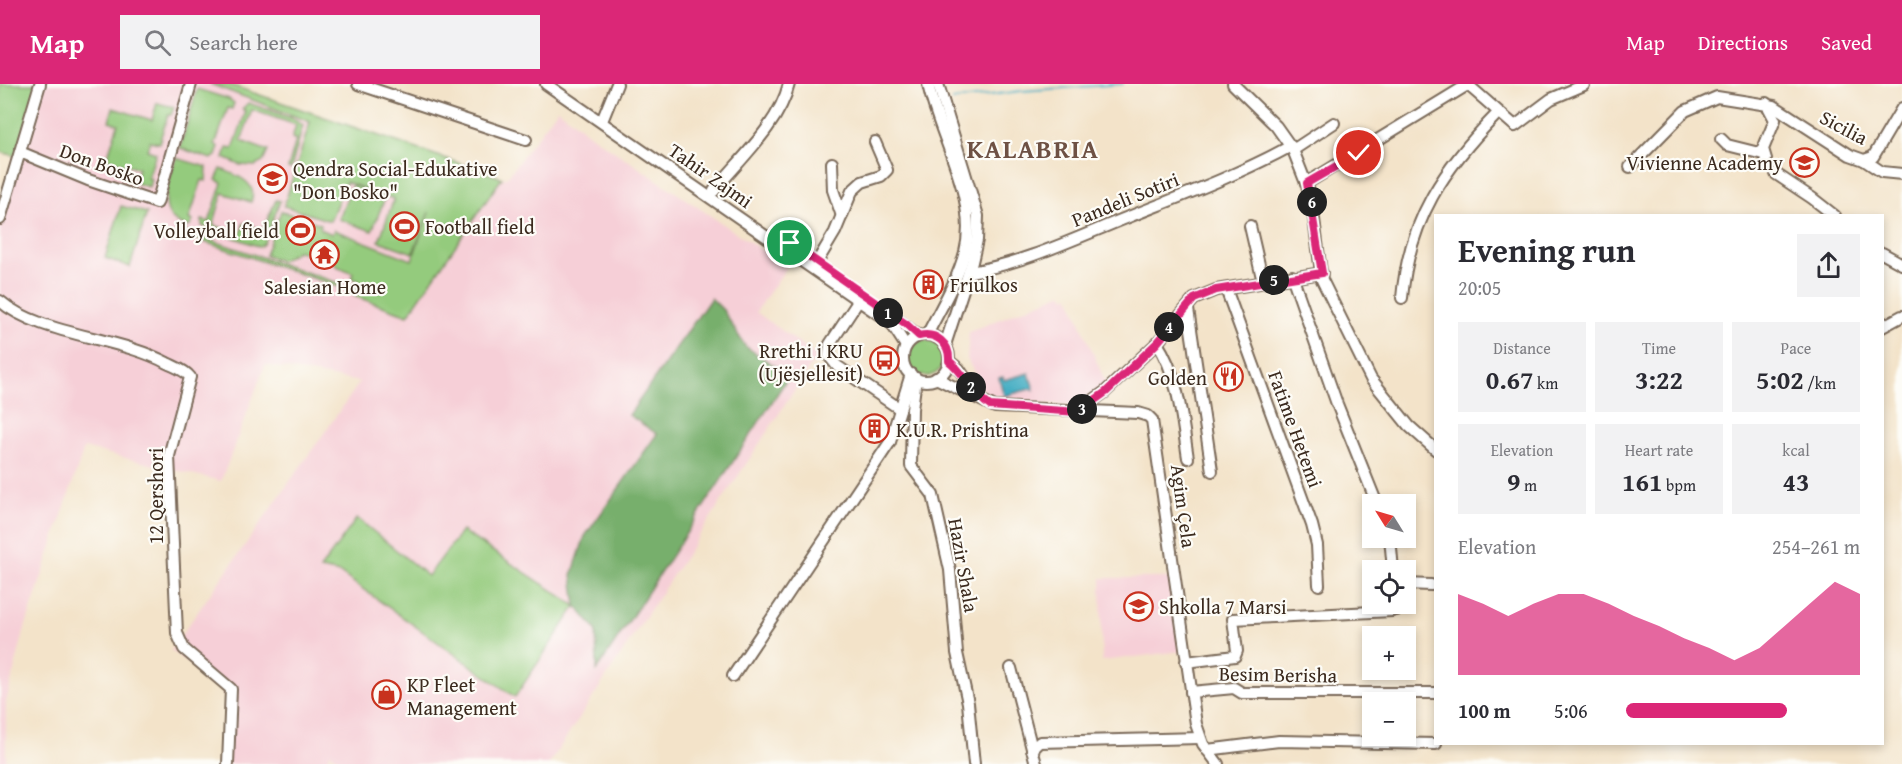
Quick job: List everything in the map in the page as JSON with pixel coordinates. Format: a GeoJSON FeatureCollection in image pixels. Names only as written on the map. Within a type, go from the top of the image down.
{"type":"FeatureCollection","features":[{"type":"Feature","properties":{"kind":"street"},"geometry":{"type":"LineString","coordinates":[[0,219],[40,84]]}},
{"type":"Feature","properties":{"kind":"street","name":"Don Bosko"},"geometry":{"type":"LineString","coordinates":[[20,152],[88,180],[157,203],[191,84]]}},
{"type":"Feature","properties":{"kind":"street"},"geometry":{"type":"LineString","coordinates":[[358,84],[525,140]]}},
{"type":"Feature","properties":{"kind":"street","name":"Tahir Zajmi"},"geometry":{"type":"LineString","coordinates":[[546,84],[603,118],[714,191],[923,335]]}},
{"type":"Feature","properties":{"kind":"street","name":"Tahir Zajmi"},"geometry":{"type":"LineString","coordinates":[[558,84],[891,323],[906,346]]}},
{"type":"Feature","properties":{"kind":"street"},"geometry":{"type":"LineString","coordinates":[[603,118],[617,84]]}},
{"type":"Feature","properties":{"kind":"street"},"geometry":{"type":"LineString","coordinates":[[714,191],[763,131],[783,100],[789,84]]}},
{"type":"Feature","properties":{"kind":"street"},"geometry":{"type":"LineString","coordinates":[[928,84],[938,122],[964,198],[969,227],[965,251],[954,284],[923,335],[906,346],[904,362],[914,376],[924,381],[936,378],[949,361]]}},
{"type":"Feature","properties":{"kind":"street"},"geometry":{"type":"LineString","coordinates":[[938,84],[977,206],[977,240],[945,345]]}},
{"type":"Feature","properties":{"kind":"street"},"geometry":{"type":"LineString","coordinates":[[1233,84],[1267,116],[1292,148],[1307,183],[1326,289],[1375,386],[1420,438],[1434,448]]}},
{"type":"Feature","properties":{"kind":"street"},"geometry":{"type":"LineString","coordinates":[[1307,183],[1468,84],[1511,124],[1520,125],[1551,99],[1584,84]]}},
{"type":"Feature","properties":{"kind":"street","name":"Sicilia"},"geometry":{"type":"LineString","coordinates":[[1630,167],[1685,111],[1705,100],[1717,97],[1766,103],[1854,158],[1864,160],[1873,157],[1902,108]]}},
{"type":"Feature","properties":{"kind":"street"},"geometry":{"type":"LineString","coordinates":[[1721,139],[1727,145],[1765,157],[1763,148],[1775,120],[1766,103]]}},
{"type":"Feature","properties":{"kind":"street"},"geometry":{"type":"LineString","coordinates":[[1402,298],[1408,253],[1433,193],[1455,159],[1498,113]]}},
{"type":"Feature","properties":{"kind":"street","name":"Pandeli Sotiri"},"geometry":{"type":"LineString","coordinates":[[969,272],[994,267],[1089,233],[1292,148],[1334,123]]}},
{"type":"Feature","properties":{"kind":"street"},"geometry":{"type":"LineString","coordinates":[[817,262],[856,186],[881,176],[887,170],[874,142]]}},
{"type":"Feature","properties":{"kind":"street"},"geometry":{"type":"LineString","coordinates":[[1864,160],[1882,172],[1902,174]]}},
{"type":"Feature","properties":{"kind":"street"},"geometry":{"type":"LineString","coordinates":[[832,163],[833,190],[842,216]]}},
{"type":"Feature","properties":{"kind":"street"},"geometry":{"type":"LineString","coordinates":[[1776,174],[1832,214]]}},
{"type":"Feature","properties":{"kind":"street"},"geometry":{"type":"LineString","coordinates":[[1250,226],[1263,282]]}},
{"type":"Feature","properties":{"kind":"street"},"geometry":{"type":"LineString","coordinates":[[1884,254],[1902,264]]}},
{"type":"Feature","properties":{"kind":"street"},"geometry":{"type":"LineString","coordinates":[[1078,412],[1106,392],[1157,343],[1188,309],[1194,299],[1226,289],[1292,276],[1322,273]]}},
{"type":"Feature","properties":{"kind":"street"},"geometry":{"type":"LineString","coordinates":[[1292,276],[1336,404],[1373,494]]}},
{"type":"Feature","properties":{"kind":"street","name":"Fatime Hetemi"},"geometry":{"type":"LineString","coordinates":[[1226,289],[1312,525],[1317,545],[1319,585]]}},
{"type":"Feature","properties":{"kind":"street"},"geometry":{"type":"LineString","coordinates":[[859,300],[830,345],[829,356],[837,366],[900,409]]}},
{"type":"Feature","properties":{"kind":"street","name":"12 Qershori"},"geometry":{"type":"LineString","coordinates":[[0,301],[25,316],[93,339],[142,350],[190,377],[169,456],[177,633],[180,645],[231,689],[228,764]]}},
{"type":"Feature","properties":{"kind":"street"},"geometry":{"type":"LineString","coordinates":[[1188,309],[1212,471]]}},
{"type":"Feature","properties":{"kind":"street"},"geometry":{"type":"LineString","coordinates":[[1884,326],[1902,316]]}},
{"type":"Feature","properties":{"kind":"street"},"geometry":{"type":"LineString","coordinates":[[923,335],[938,338],[945,345],[949,361],[959,369],[981,400]]}},
{"type":"Feature","properties":{"kind":"street"},"geometry":{"type":"LineString","coordinates":[[1157,343],[1168,364],[1188,458]]}},
{"type":"Feature","properties":{"kind":"street"},"geometry":{"type":"LineString","coordinates":[[733,676],[890,442],[900,409],[914,376]]}},
{"type":"Feature","properties":{"kind":"street","name":"Hazir Shala"},"geometry":{"type":"LineString","coordinates":[[914,376],[911,465],[933,495],[950,570],[957,653],[968,703],[974,764]]}},
{"type":"Feature","properties":{"kind":"street","name":"Agim Çela"},"geometry":{"type":"LineString","coordinates":[[936,378],[995,407],[1138,413],[1152,420],[1164,489],[1191,692],[1200,738],[1218,764]]}},
{"type":"Feature","properties":{"kind":"street"},"geometry":{"type":"LineString","coordinates":[[1416,584],[1431,585]]}},
{"type":"Feature","properties":{"kind":"street"},"geometry":{"type":"LineString","coordinates":[[1186,662],[1235,656],[1238,651],[1233,619],[1362,613]]}},
{"type":"Feature","properties":{"kind":"street"},"geometry":{"type":"LineString","coordinates":[[1011,668],[1036,764]]}},
{"type":"Feature","properties":{"kind":"street","name":"Besim Berisha"},"geometry":{"type":"LineString","coordinates":[[1191,692],[1234,688],[1242,693],[1434,693]]}},
{"type":"Feature","properties":{"kind":"street"},"geometry":{"type":"LineString","coordinates":[[1032,750],[1040,742],[1200,738]]}},
{"type":"Feature","properties":{"kind":"street"},"geometry":{"type":"LineString","coordinates":[[1207,750],[1279,741],[1434,744]]}},
{"type":"Feature","properties":{"kind":"shaded area"},"geometry":{"type":"Polygon","coordinates":[[[40,84],[216,84],[500,179],[380,354],[501,180],[508,176],[558,109],[593,137],[787,267],[756,312],[817,356],[549,764],[344,764],[330,753],[327,764],[226,764],[228,699],[219,686],[171,650],[360,382],[265,365],[221,481],[84,448],[25,628],[6,702],[6,764],[0,764],[0,216],[40,84]]]}},
{"type":"Feature","properties":{"kind":"shaded area"},"geometry":{"type":"Polygon","coordinates":[[[1063,293],[1065,297],[1069,295],[1106,384],[1077,405],[989,401],[967,359],[969,332],[1063,293]]]}},
{"type":"Feature","properties":{"kind":"shaded area","name":"Shkolla 7 Marsi"},"geometry":{"type":"Polygon","coordinates":[[[1101,578],[1171,578],[1183,651],[1102,661],[1101,578]]]}},
{"type":"Feature","properties":{"kind":"green space"},"geometry":{"type":"Polygon","coordinates":[[[0,84],[39,84],[16,156],[0,152],[0,84]]]}},
{"type":"Feature","properties":{"kind":"green space"},"geometry":{"type":"Polygon","coordinates":[[[210,84],[228,84],[502,178],[408,315],[354,296],[359,281],[351,278],[353,273],[336,266],[324,243],[317,241],[311,253],[297,251],[281,261],[265,255],[281,211],[321,224],[320,229],[332,234],[334,230],[412,260],[429,212],[413,253],[379,241],[394,199],[346,182],[330,221],[284,206],[310,122],[210,84]]]}},
{"type":"Feature","properties":{"kind":"green space"},"geometry":{"type":"Polygon","coordinates":[[[197,89],[229,99],[234,103],[232,109],[228,108],[215,145],[219,147],[216,156],[211,159],[180,148],[197,89]]]}},
{"type":"Feature","properties":{"kind":"green space"},"geometry":{"type":"Polygon","coordinates":[[[157,103],[174,107],[171,115],[168,115],[159,143],[150,141],[147,150],[156,153],[148,178],[151,179],[149,187],[134,183],[138,168],[107,159],[118,124],[109,121],[113,108],[152,120],[157,103]]]}},
{"type":"Feature","properties":{"kind":"green space"},"geometry":{"type":"Polygon","coordinates":[[[248,103],[292,118],[303,125],[291,169],[288,168],[296,140],[292,138],[296,125],[252,110],[241,141],[268,151],[263,162],[255,166],[240,165],[224,158],[227,148],[233,149],[246,111],[242,109],[248,103]]]}},
{"type":"Feature","properties":{"kind":"green space"},"geometry":{"type":"Polygon","coordinates":[[[176,158],[207,167],[206,181],[202,180],[189,219],[193,221],[189,227],[178,223],[170,216],[167,208],[167,188],[176,158]]]}},
{"type":"Feature","properties":{"kind":"green space"},"geometry":{"type":"Polygon","coordinates":[[[221,169],[245,180],[252,189],[253,195],[251,202],[223,193],[213,225],[240,234],[244,223],[263,230],[276,200],[280,201],[264,243],[260,247],[202,226],[202,220],[209,222],[222,183],[216,180],[221,169]]]}},
{"type":"Feature","properties":{"kind":"green space"},"geometry":{"type":"Polygon","coordinates":[[[352,185],[385,198],[372,231],[339,219],[352,185]]]}},
{"type":"Feature","properties":{"kind":"green space"},"geometry":{"type":"Polygon","coordinates":[[[121,206],[147,213],[130,267],[105,258],[121,206]]]}},
{"type":"Feature","properties":{"kind":"green space"},"geometry":{"type":"Polygon","coordinates":[[[184,231],[341,284],[340,287],[183,235],[184,231]]]}},
{"type":"Feature","properties":{"kind":"green space"},"geometry":{"type":"Polygon","coordinates":[[[711,298],[723,310],[745,346],[789,376],[597,670],[596,630],[576,606],[572,575],[585,536],[657,434],[629,415],[711,298]]]}},
{"type":"Feature","properties":{"kind":"green space"},"geometry":{"type":"Polygon","coordinates":[[[926,340],[939,345],[944,358],[939,371],[926,376],[913,371],[908,358],[913,345],[926,340]]]}},
{"type":"Feature","properties":{"kind":"green space"},"geometry":{"type":"Polygon","coordinates":[[[357,518],[428,576],[462,531],[576,606],[515,697],[340,573],[320,569],[357,518]]]}},
{"type":"Feature","properties":{"kind":"water"},"geometry":{"type":"Polygon","coordinates":[[[1029,373],[1034,390],[1004,396],[999,378],[1003,377],[1004,380],[1029,373]]]}},
{"type":"Feature","properties":{"kind":"waterway"},"geometry":{"type":"LineString","coordinates":[[953,100],[1021,91],[1123,84]]}},
{"type":"Feature","properties":{"kind":"place","name":"Vivienne Academy"},"geometry":{"type":"Point","coordinates":[1804,162]}},
{"type":"Feature","properties":{"kind":"place","name":"Qendra Social-Edukative \"Don Bosko\""},"geometry":{"type":"Point","coordinates":[272,179]}},
{"type":"Feature","properties":{"kind":"place","name":"Football field"},"geometry":{"type":"Point","coordinates":[404,226]}},
{"type":"Feature","properties":{"kind":"place","name":"Volleyball field"},"geometry":{"type":"Point","coordinates":[300,230]}},
{"type":"Feature","properties":{"kind":"place","name":"Salesian Home"},"geometry":{"type":"Point","coordinates":[325,255]}},
{"type":"Feature","properties":{"kind":"place","name":"Friulkos"},"geometry":{"type":"Point","coordinates":[929,284]}},
{"type":"Feature","properties":{"kind":"place","name":"Rrethi i KRU (Ujësjellesit)"},"geometry":{"type":"Point","coordinates":[884,361]}},
{"type":"Feature","properties":{"kind":"place","name":"Golden"},"geometry":{"type":"Point","coordinates":[1228,377]}},
{"type":"Feature","properties":{"kind":"place","name":"K.U.R. Prishtina"},"geometry":{"type":"Point","coordinates":[875,429]}},
{"type":"Feature","properties":{"kind":"place","name":"Shkolla 7 Marsi"},"geometry":{"type":"Point","coordinates":[1138,606]}},
{"type":"Feature","properties":{"kind":"place","name":"KP Fleet Management"},"geometry":{"type":"Point","coordinates":[386,695]}},
{"type":"Feature","properties":{"kind":"district","name":"KALABRIA"},"geometry":{"type":"Point","coordinates":[1033,148]}},
{"type":"Feature","properties":{"kind":"route"},"geometry":{"type":"LineString","coordinates":[[790,243],[906,324],[919,336],[933,336],[942,341],[949,361],[959,369],[981,400],[990,406],[1078,412],[1098,399],[1157,343],[1177,318],[1188,309],[1194,299],[1216,290],[1322,273],[1311,196],[1307,183],[1359,153]]}}]}
